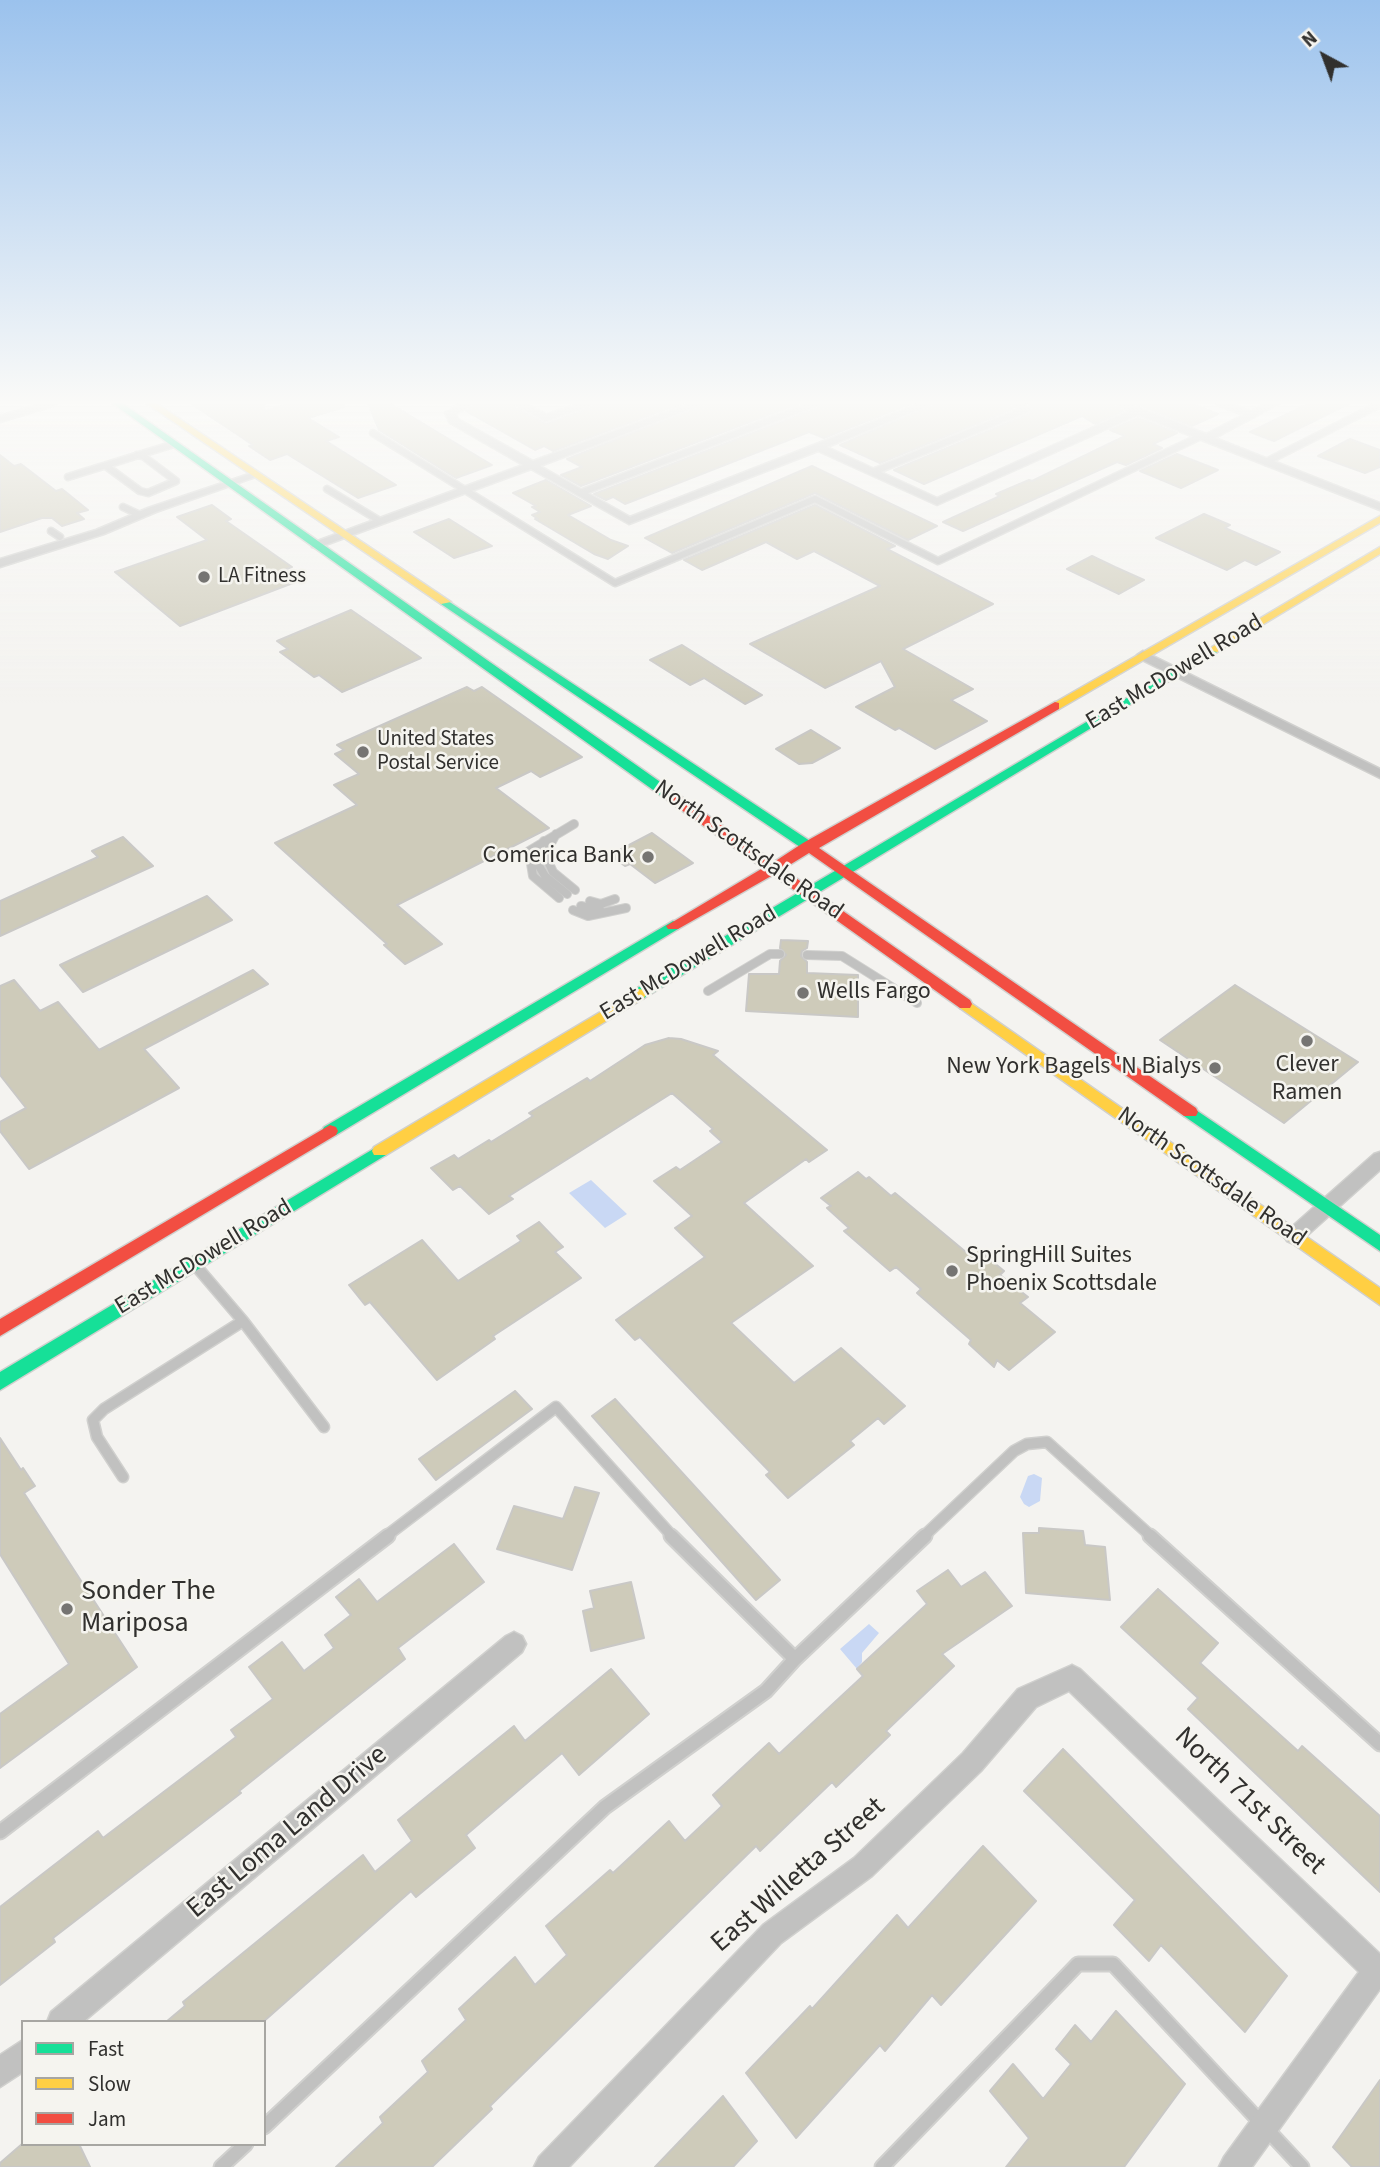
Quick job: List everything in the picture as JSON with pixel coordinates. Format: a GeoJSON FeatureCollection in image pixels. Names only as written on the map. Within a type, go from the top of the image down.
{"type":"FeatureCollection","features":[{"type":"Feature","properties":{"kind":"main road","name":"North Scottsdale Road"},"geometry":{"type":"LineString","coordinates":[[260,504],[1380,1298]]}},
{"type":"Feature","properties":{"kind":"main road","name":"North Scottsdale Road"},"geometry":{"type":"LineString","coordinates":[[300,504],[809,847],[1380,1244]]}},
{"type":"Feature","properties":{"kind":"main road","name":"East McDowell Road"},"geometry":{"type":"LineString","coordinates":[[0,1328],[350,1134],[528,1012],[772,868],[1380,519]]}},
{"type":"Feature","properties":{"kind":"main road","name":"East McDowell Road"},"geometry":{"type":"LineString","coordinates":[[0,1382],[806,892],[1380,550]]}},
{"type":"Feature","properties":{"kind":"main road"},"geometry":{"type":"LineString","coordinates":[[350,1134],[372,1156]]}},
{"type":"Feature","properties":{"kind":"street"},"geometry":{"type":"LineString","coordinates":[[0,562],[88,536],[169,504]]}},
{"type":"Feature","properties":{"kind":"street"},"geometry":{"type":"LineString","coordinates":[[316,545],[427,504]]}},
{"type":"Feature","properties":{"kind":"street"},"geometry":{"type":"LineString","coordinates":[[599,504],[629,521],[672,504]]}},
{"type":"Feature","properties":{"kind":"street"},"geometry":{"type":"LineString","coordinates":[[0,562],[56,534],[139,515]]}},
{"type":"Feature","properties":{"kind":"street"},"geometry":{"type":"LineString","coordinates":[[1143,655],[1380,774]]}},
{"type":"Feature","properties":{"kind":"street"},"geometry":{"type":"LineString","coordinates":[[1294,1236],[1380,1159]]}},
{"type":"Feature","properties":{"kind":"street","name":"East Loma Land Drive"},"geometry":{"type":"LineString","coordinates":[[63,2020],[514,1644]]}},
{"type":"Feature","properties":{"kind":"street","name":"North 71st Street"},"geometry":{"type":"LineString","coordinates":[[1072,1677],[1378,1972]]}},
{"type":"Feature","properties":{"kind":"street","name":"East Willetta Street"},"geometry":{"type":"LineString","coordinates":[[549,2167],[772,1934],[863,1867],[972,1762],[1027,1698],[1072,1677]]}},
{"type":"Feature","properties":{"kind":"street"},"geometry":{"type":"LineString","coordinates":[[1234,2167],[1378,1972]]}},
{"type":"Feature","properties":{"kind":"street"},"geometry":{"type":"LineString","coordinates":[[0,2073],[21,2056]]}},
{"type":"Feature","properties":{"kind":"lane"},"geometry":{"type":"LineString","coordinates":[[351,504],[380,522]]}},
{"type":"Feature","properties":{"kind":"lane"},"geometry":{"type":"LineString","coordinates":[[487,504],[615,583],[803,504]]}},
{"type":"Feature","properties":{"kind":"lane"},"geometry":{"type":"LineString","coordinates":[[825,504],[938,561],[1060,504]]}},
{"type":"Feature","properties":{"kind":"lane"},"geometry":{"type":"LineString","coordinates":[[123,507],[139,515]]}},
{"type":"Feature","properties":{"kind":"lane"},"geometry":{"type":"LineString","coordinates":[[559,898],[530,872],[529,851],[574,824]]}},
{"type":"Feature","properties":{"kind":"lane"},"geometry":{"type":"LineString","coordinates":[[545,839],[539,847],[539,866],[545,876],[571,892],[553,872],[548,861],[549,847],[557,833]]}},
{"type":"Feature","properties":{"kind":"lane"},"geometry":{"type":"LineString","coordinates":[[621,903],[588,916],[581,906],[601,904],[621,903]]}},
{"type":"Feature","properties":{"kind":"lane"},"geometry":{"type":"LineString","coordinates":[[708,991],[770,954],[780,954]]}},
{"type":"Feature","properties":{"kind":"lane"},"geometry":{"type":"LineString","coordinates":[[807,955],[842,956],[917,1003]]}},
{"type":"Feature","properties":{"kind":"lane"},"geometry":{"type":"LineString","coordinates":[[195,1264],[324,1426]]}},
{"type":"Feature","properties":{"kind":"lane"},"geometry":{"type":"LineString","coordinates":[[123,1477],[97,1437],[93,1420],[104,1409],[243,1321]]}},
{"type":"Feature","properties":{"kind":"lane"},"geometry":{"type":"LineString","coordinates":[[0,1832],[556,1407],[658,1523],[795,1659]]}},
{"type":"Feature","properties":{"kind":"lane"},"geometry":{"type":"LineString","coordinates":[[266,2125],[605,1807],[766,1691],[795,1659],[1014,1451],[1027,1444],[1047,1442],[1380,1744]]}},
{"type":"Feature","properties":{"kind":"lane"},"geometry":{"type":"LineString","coordinates":[[882,2167],[1078,1964],[1113,1964],[1302,2167]]}},
{"type":"Feature","properties":{"kind":"lane"},"geometry":{"type":"LineString","coordinates":[[221,2167],[244,2146]]}},
{"type":"Feature","properties":{"kind":"water"},"geometry":{"type":"Polygon","coordinates":[[[591,1180],[627,1214],[605,1228],[569,1193],[591,1180]]]}},
{"type":"Feature","properties":{"kind":"water"},"geometry":{"type":"Polygon","coordinates":[[[1034,1474],[1042,1478],[1040,1501],[1029,1507],[1020,1497],[1028,1476],[1034,1474]]]}},
{"type":"Feature","properties":{"kind":"water"},"geometry":{"type":"Polygon","coordinates":[[[869,1624],[879,1633],[862,1653],[862,1662],[857,1669],[840,1649],[869,1624]]]}},
{"type":"Feature","properties":{"kind":"building"},"geometry":{"type":"Polygon","coordinates":[[[0,504],[81,504],[88,510],[77,513],[84,519],[62,526],[52,518],[42,518],[0,532],[0,504]]]}},
{"type":"Feature","properties":{"kind":"building"},"geometry":{"type":"Polygon","coordinates":[[[533,504],[588,504],[591,506],[568,515],[611,540],[628,546],[608,559],[594,554],[535,519],[538,519],[532,515],[540,512],[532,507],[536,506],[533,504]]]}},
{"type":"Feature","properties":{"kind":"building"},"geometry":{"type":"Polygon","coordinates":[[[724,504],[788,504],[672,553],[645,538],[724,504]]]}},
{"type":"Feature","properties":{"kind":"building"},"geometry":{"type":"Polygon","coordinates":[[[837,504],[891,504],[937,526],[908,540],[837,504]]]}},
{"type":"Feature","properties":{"kind":"building"},"geometry":{"type":"Polygon","coordinates":[[[982,504],[1023,504],[963,531],[943,522],[982,504]]]}},
{"type":"Feature","properties":{"kind":"building","name":"LA Fitness"},"geometry":{"type":"Polygon","coordinates":[[[212,505],[231,519],[226,521],[292,567],[281,571],[293,583],[180,626],[115,572],[207,540],[177,517],[212,505]]]}},
{"type":"Feature","properties":{"kind":"building"},"geometry":{"type":"Polygon","coordinates":[[[815,505],[895,546],[887,549],[993,604],[903,649],[973,689],[951,700],[987,721],[935,749],[856,707],[895,687],[881,661],[825,688],[750,644],[880,586],[814,551],[797,559],[766,542],[702,570],[684,560],[815,505]]]}},
{"type":"Feature","properties":{"kind":"building"},"geometry":{"type":"Polygon","coordinates":[[[1204,514],[1230,525],[1225,528],[1280,552],[1256,565],[1245,560],[1227,570],[1156,538],[1204,514]]]}},
{"type":"Feature","properties":{"kind":"building"},"geometry":{"type":"Polygon","coordinates":[[[449,519],[492,546],[454,558],[414,532],[449,519]]]}},
{"type":"Feature","properties":{"kind":"building"},"geometry":{"type":"Polygon","coordinates":[[[1092,556],[1144,580],[1119,594],[1067,569],[1092,556]]]}},
{"type":"Feature","properties":{"kind":"building"},"geometry":{"type":"Polygon","coordinates":[[[351,610],[421,658],[342,692],[319,675],[314,677],[280,652],[288,649],[277,641],[351,610]]]}},
{"type":"Feature","properties":{"kind":"building"},"geometry":{"type":"Polygon","coordinates":[[[682,645],[762,695],[745,704],[704,678],[690,685],[650,660],[682,645]]]}},
{"type":"Feature","properties":{"kind":"building"},"geometry":{"type":"Polygon","coordinates":[[[467,687],[474,691],[482,687],[582,757],[540,777],[531,771],[496,788],[549,828],[397,905],[442,944],[405,964],[384,945],[387,944],[275,843],[357,805],[334,785],[359,774],[335,754],[344,750],[337,745],[467,687]]]}},
{"type":"Feature","properties":{"kind":"building"},"geometry":{"type":"Polygon","coordinates":[[[811,730],[840,748],[812,763],[799,764],[776,749],[811,730]]]}},
{"type":"Feature","properties":{"kind":"building","name":"Comerica Bank"},"geometry":{"type":"Polygon","coordinates":[[[652,833],[693,863],[655,883],[630,864],[625,866],[610,855],[652,833]]]}},
{"type":"Feature","properties":{"kind":"building"},"geometry":{"type":"Polygon","coordinates":[[[123,837],[153,866],[0,936],[0,901],[98,857],[92,851],[123,837]]]}},
{"type":"Feature","properties":{"kind":"building"},"geometry":{"type":"Polygon","coordinates":[[[207,896],[232,920],[83,992],[60,965],[207,896]]]}},
{"type":"Feature","properties":{"kind":"building","name":"Wells Fargo"},"geometry":{"type":"Polygon","coordinates":[[[781,940],[808,941],[801,956],[807,962],[807,973],[858,975],[858,1017],[746,1011],[749,974],[779,974],[780,961],[786,955],[780,948],[781,940]]]}},
{"type":"Feature","properties":{"kind":"building"},"geometry":{"type":"Polygon","coordinates":[[[253,970],[268,984],[144,1049],[179,1088],[29,1169],[0,1131],[0,1122],[26,1108],[0,1075],[0,986],[14,980],[40,1011],[58,1002],[99,1050],[253,970]]]}},
{"type":"Feature","properties":{"kind":"building"},"geometry":{"type":"Polygon","coordinates":[[[1235,985],[1358,1062],[1284,1123],[1160,1040],[1235,985]]]}},
{"type":"Feature","properties":{"kind":"building"},"geometry":{"type":"Polygon","coordinates":[[[669,1038],[681,1039],[718,1051],[713,1055],[827,1150],[809,1162],[806,1159],[744,1203],[813,1266],[731,1323],[794,1383],[841,1348],[905,1406],[884,1424],[878,1418],[850,1441],[854,1445],[788,1498],[766,1475],[770,1472],[640,1337],[635,1340],[616,1320],[705,1257],[675,1228],[692,1216],[654,1181],[676,1167],[680,1170],[722,1142],[710,1131],[713,1129],[672,1093],[509,1196],[513,1199],[489,1214],[460,1186],[453,1190],[431,1168],[454,1155],[458,1159],[489,1140],[491,1142],[533,1116],[529,1113],[587,1078],[590,1081],[645,1045],[669,1038]]]}},
{"type":"Feature","properties":{"kind":"building","name":"SpringHill Suites Phoenix Scottsdale"},"geometry":{"type":"Polygon","coordinates":[[[858,1172],[866,1179],[869,1177],[891,1196],[895,1193],[967,1253],[975,1247],[1004,1271],[1000,1275],[1028,1297],[1020,1303],[1055,1332],[1009,1370],[997,1360],[994,1367],[969,1344],[971,1340],[917,1293],[921,1289],[896,1267],[890,1271],[844,1231],[849,1228],[827,1208],[831,1206],[821,1198],[858,1172]]]}},
{"type":"Feature","properties":{"kind":"building"},"geometry":{"type":"Polygon","coordinates":[[[539,1222],[563,1247],[555,1252],[581,1278],[493,1336],[495,1339],[437,1380],[370,1302],[365,1305],[349,1285],[422,1240],[458,1281],[521,1241],[517,1236],[539,1222]]]}},
{"type":"Feature","properties":{"kind":"building"},"geometry":{"type":"Polygon","coordinates":[[[515,1391],[532,1409],[436,1480],[419,1459],[515,1391]]]}},
{"type":"Feature","properties":{"kind":"building"},"geometry":{"type":"Polygon","coordinates":[[[615,1399],[780,1580],[756,1600],[592,1416],[615,1399]]]}},
{"type":"Feature","properties":{"kind":"building","name":"Sonder The Mariposa"},"geometry":{"type":"Polygon","coordinates":[[[0,1438],[35,1486],[24,1493],[137,1667],[0,1768],[0,1714],[69,1664],[0,1554],[0,1438]]]}},
{"type":"Feature","properties":{"kind":"building"},"geometry":{"type":"Polygon","coordinates":[[[575,1487],[599,1493],[572,1570],[497,1549],[514,1506],[563,1519],[575,1487]]]}},
{"type":"Feature","properties":{"kind":"building"},"geometry":{"type":"Polygon","coordinates":[[[1039,1528],[1083,1531],[1085,1545],[1105,1547],[1110,1600],[1026,1593],[1023,1533],[1039,1533],[1039,1528]]]}},
{"type":"Feature","properties":{"kind":"building"},"geometry":{"type":"Polygon","coordinates":[[[454,1544],[484,1582],[398,1648],[405,1659],[239,1791],[241,1793],[53,1938],[55,1942],[0,1985],[0,1907],[98,1831],[103,1838],[236,1737],[231,1730],[273,1699],[249,1667],[282,1642],[304,1671],[334,1648],[325,1635],[351,1615],[336,1597],[359,1579],[377,1602],[454,1544]]]}},
{"type":"Feature","properties":{"kind":"building"},"geometry":{"type":"Polygon","coordinates":[[[948,1570],[961,1587],[985,1572],[1012,1606],[942,1654],[954,1666],[886,1731],[890,1735],[836,1787],[832,1782],[760,1851],[756,1846],[490,2106],[492,2109],[432,2167],[336,2167],[383,2123],[380,2117],[428,2072],[422,2061],[466,2020],[459,2009],[515,1957],[535,1985],[567,1955],[546,1926],[610,1870],[613,1873],[669,1821],[685,1841],[722,1806],[713,1795],[769,1743],[779,1754],[863,1676],[857,1669],[927,1604],[917,1591],[948,1570]]]}},
{"type":"Feature","properties":{"kind":"building"},"geometry":{"type":"Polygon","coordinates":[[[631,1582],[644,1638],[591,1651],[583,1611],[594,1608],[590,1591],[631,1582]]]}},
{"type":"Feature","properties":{"kind":"building"},"geometry":{"type":"Polygon","coordinates":[[[1158,1589],[1218,1643],[1200,1663],[1298,1751],[1302,1746],[1380,1816],[1380,1892],[1188,1709],[1198,1698],[1121,1627],[1158,1589]]]}},
{"type":"Feature","properties":{"kind":"building"},"geometry":{"type":"Polygon","coordinates":[[[611,1669],[649,1714],[579,1775],[562,1753],[466,1835],[475,1848],[416,1897],[411,1891],[265,2020],[168,2020],[185,2006],[183,2002],[363,1855],[375,1872],[412,1841],[398,1820],[514,1726],[525,1741],[611,1669]]]}},
{"type":"Feature","properties":{"kind":"building"},"geometry":{"type":"Polygon","coordinates":[[[1063,1749],[1287,1976],[1245,2032],[1161,1945],[1149,1961],[1114,1925],[1135,1900],[1024,1791],[1063,1749]]]}},
{"type":"Feature","properties":{"kind":"building"},"geometry":{"type":"Polygon","coordinates":[[[983,1846],[1036,1901],[941,2005],[932,1995],[885,2051],[880,2045],[796,2138],[746,2073],[810,2006],[812,2009],[897,1915],[908,1928],[983,1846]]]}},
{"type":"Feature","properties":{"kind":"building"},"geometry":{"type":"Polygon","coordinates":[[[1116,2011],[1185,2084],[1124,2167],[1006,2167],[1029,2138],[990,2091],[1013,2064],[1043,2099],[1071,2064],[1056,2049],[1075,2025],[1091,2042],[1116,2011]]]}},
{"type":"Feature","properties":{"kind":"building"},"geometry":{"type":"Polygon","coordinates":[[[1380,2080],[1380,2167],[1352,2167],[1333,2147],[1380,2080]]]}},
{"type":"Feature","properties":{"kind":"building"},"geometry":{"type":"Polygon","coordinates":[[[723,2096],[757,2141],[733,2167],[655,2167],[723,2096]]]}},
{"type":"Feature","properties":{"kind":"building"},"geometry":{"type":"Polygon","coordinates":[[[21,2145],[80,2146],[90,2167],[0,2167],[0,2163],[21,2145]]]}},
{"type":"Feature","properties":{"kind":"traffic: fast"},"geometry":{"type":"LineString","coordinates":[[259,504],[668,794]]}},
{"type":"Feature","properties":{"kind":"traffic: fast"},"geometry":{"type":"LineString","coordinates":[[445,602],[808,846]]}},
{"type":"Feature","properties":{"kind":"traffic: fast"},"geometry":{"type":"LineString","coordinates":[[639,994],[1213,650]]}},
{"type":"Feature","properties":{"kind":"traffic: fast"},"geometry":{"type":"LineString","coordinates":[[330,1131],[673,926]]}},
{"type":"Feature","properties":{"kind":"traffic: fast"},"geometry":{"type":"LineString","coordinates":[[1190,1112],[1380,1244]]}},
{"type":"Feature","properties":{"kind":"traffic: fast"},"geometry":{"type":"LineString","coordinates":[[0,1382],[380,1151]]}},
{"type":"Feature","properties":{"kind":"traffic: slow"},"geometry":{"type":"LineString","coordinates":[[300,504],[445,602]]}},
{"type":"Feature","properties":{"kind":"traffic: slow"},"geometry":{"type":"LineString","coordinates":[[1055,706],[1380,519]]}},
{"type":"Feature","properties":{"kind":"traffic: slow"},"geometry":{"type":"LineString","coordinates":[[1213,650],[1380,550]]}},
{"type":"Feature","properties":{"kind":"traffic: slow"},"geometry":{"type":"LineString","coordinates":[[380,1151],[639,994]]}},
{"type":"Feature","properties":{"kind":"traffic: slow"},"geometry":{"type":"LineString","coordinates":[[965,1004],[1380,1298]]}},
{"type":"Feature","properties":{"kind":"traffic: jam"},"geometry":{"type":"LineString","coordinates":[[673,926],[1055,706]]}},
{"type":"Feature","properties":{"kind":"traffic: jam"},"geometry":{"type":"LineString","coordinates":[[668,794],[965,1004]]}},
{"type":"Feature","properties":{"kind":"traffic: jam"},"geometry":{"type":"LineString","coordinates":[[808,846],[1190,1112]]}},
{"type":"Feature","properties":{"kind":"traffic: jam"},"geometry":{"type":"LineString","coordinates":[[0,1328],[330,1131]]}},
{"type":"Feature","properties":{"kind":"place","name":"LA Fitness"},"geometry":{"type":"Point","coordinates":[204,577]}},
{"type":"Feature","properties":{"kind":"place","name":"United States Postal Service"},"geometry":{"type":"Point","coordinates":[363,752]}},
{"type":"Feature","properties":{"kind":"place","name":"Comerica Bank"},"geometry":{"type":"Point","coordinates":[648,857]}},
{"type":"Feature","properties":{"kind":"place","name":"Wells Fargo"},"geometry":{"type":"Point","coordinates":[803,993]}},
{"type":"Feature","properties":{"kind":"place","name":"Clever Ramen"},"geometry":{"type":"Point","coordinates":[1307,1041]}},
{"type":"Feature","properties":{"kind":"place","name":"New York Bagels 'N Bialys"},"geometry":{"type":"Point","coordinates":[1215,1068]}},
{"type":"Feature","properties":{"kind":"place","name":"SpringHill Suites Phoenix Scottsdale"},"geometry":{"type":"Point","coordinates":[952,1271]}},
{"type":"Feature","properties":{"kind":"place","name":"Sonder The Mariposa"},"geometry":{"type":"Point","coordinates":[67,1609]}}]}
